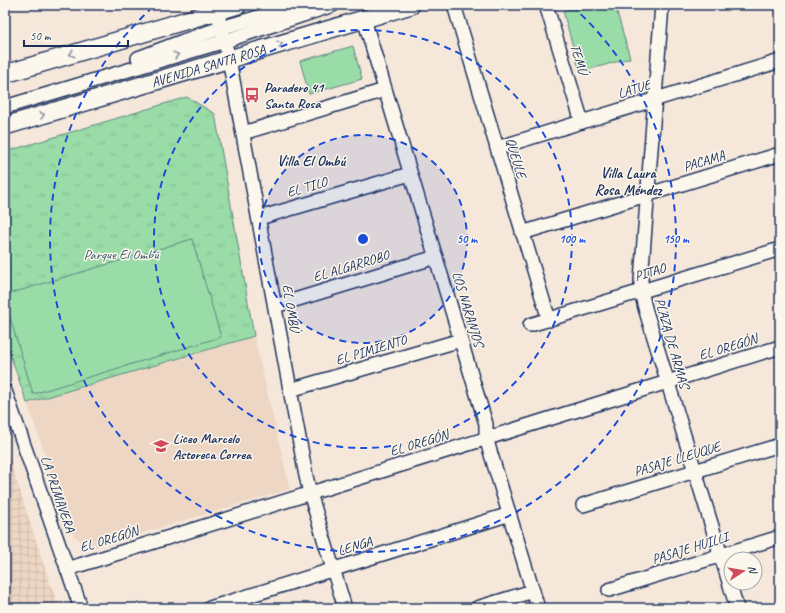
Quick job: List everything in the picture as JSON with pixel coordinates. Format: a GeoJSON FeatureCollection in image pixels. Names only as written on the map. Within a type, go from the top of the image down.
{"type":"FeatureCollection","features":[{"type":"Feature","properties":{"kind":"main road"},"geometry":{"type":"LineString","coordinates":[[5,74],[238,5]]}},
{"type":"Feature","properties":{"kind":"main road","name":"AVENIDA SANTA ROSA"},"geometry":{"type":"LineString","coordinates":[[5,126],[411,5]]}},
{"type":"Feature","properties":{"kind":"street"},"geometry":{"type":"LineString","coordinates":[[5,98],[42,89],[149,55],[221,28],[299,5]]}},
{"type":"Feature","properties":{"kind":"street"},"geometry":{"type":"LineString","coordinates":[[5,107],[225,41],[333,5]]}},
{"type":"Feature","properties":{"kind":"street","name":"QUEULE"},"geometry":{"type":"LineString","coordinates":[[454,5],[549,320]]}},
{"type":"Feature","properties":{"kind":"street","name":"TEMÚ"},"geometry":{"type":"LineString","coordinates":[[546,5],[582,122]]}},
{"type":"Feature","properties":{"kind":"street","name":"PLAZA DE ARMAS"},"geometry":{"type":"LineString","coordinates":[[662,5],[641,291],[644,308],[737,608]]}},
{"type":"Feature","properties":{"kind":"street","name":"EL OMBÚ"},"geometry":{"type":"LineString","coordinates":[[217,11],[230,59],[310,493],[345,608]]}},
{"type":"Feature","properties":{"kind":"street","name":"LOS NARANJOS"},"geometry":{"type":"LineString","coordinates":[[364,19],[486,424],[486,438],[538,608]]}},
{"type":"Feature","properties":{"kind":"street","name":"LATUE"},"geometry":{"type":"LineString","coordinates":[[497,148],[780,61]]}},
{"type":"Feature","properties":{"kind":"street"},"geometry":{"type":"LineString","coordinates":[[243,133],[385,90]]}},
{"type":"Feature","properties":{"kind":"street","name":"PACAMA"},"geometry":{"type":"LineString","coordinates":[[522,233],[780,154]]}},
{"type":"Feature","properties":{"kind":"street","name":"EL TILO"},"geometry":{"type":"LineString","coordinates":[[259,218],[410,174]]}},
{"type":"Feature","properties":{"kind":"street","name":"PITAO"},"geometry":{"type":"LineString","coordinates":[[530,326],[780,249]]}},
{"type":"Feature","properties":{"kind":"street","name":"EL ALGARROBO"},"geometry":{"type":"LineString","coordinates":[[275,306],[436,257]]}},
{"type":"Feature","properties":{"kind":"street","name":"EL PIMIENTO"},"geometry":{"type":"LineString","coordinates":[[290,390],[461,340]]}},
{"type":"Feature","properties":{"kind":"street","name":"EL OREGÓN"},"geometry":{"type":"LineString","coordinates":[[67,569],[780,347]]}},
{"type":"Feature","properties":{"kind":"street","name":"LA PRIMAVERA"},"geometry":{"type":"LineString","coordinates":[[5,391],[81,608]]}},
{"type":"Feature","properties":{"kind":"street","name":"PASAJE LLEUQUE"},"geometry":{"type":"LineString","coordinates":[[583,505],[780,444]]}},
{"type":"Feature","properties":{"kind":"street","name":"LENGA"},"geometry":{"type":"LineString","coordinates":[[210,608],[510,514]]}},
{"type":"Feature","properties":{"kind":"street","name":"PASAJE HUILLI"},"geometry":{"type":"LineString","coordinates":[[609,590],[780,537]]}},
{"type":"Feature","properties":{"kind":"street"},"geometry":{"type":"LineString","coordinates":[[477,608],[533,591]]}},
{"type":"Feature","properties":{"kind":"shaded area","name":"Liceo Marcelo Astoreca Correa"},"geometry":{"type":"Polygon","coordinates":[[[254,336],[290,489],[92,548],[74,536],[27,403],[254,336]]]}},
{"type":"Feature","properties":{"kind":"shaded area"},"geometry":{"type":"Polygon","coordinates":[[[5,445],[46,572],[59,608],[5,608],[5,445]]]}},
{"type":"Feature","properties":{"kind":"green space"},"geometry":{"type":"Polygon","coordinates":[[[587,5],[615,5],[630,58],[580,72],[563,11],[587,5]]]}},
{"type":"Feature","properties":{"kind":"green space"},"geometry":{"type":"Polygon","coordinates":[[[353,46],[362,79],[309,94],[300,61],[353,46]]]}},
{"type":"Feature","properties":{"kind":"green space","name":"Parque El Ombú"},"geometry":{"type":"Polygon","coordinates":[[[187,97],[215,114],[254,336],[27,403],[5,340],[5,152],[187,97]]]}},
{"type":"Feature","properties":{"kind":"green space"},"geometry":{"type":"Polygon","coordinates":[[[192,239],[221,337],[33,394],[5,301],[5,295],[192,239]]]}},
{"type":"Feature","properties":{"kind":"place","name":"Paradero 41 Santa Rosa"},"geometry":{"type":"Point","coordinates":[252,95]}},
{"type":"Feature","properties":{"kind":"place","name":"Liceo Marcelo Astoreca Correa"},"geometry":{"type":"Point","coordinates":[161,446]}},
{"type":"Feature","properties":{"kind":"district","name":"Villa El Ombú"},"geometry":{"type":"Point","coordinates":[311,161]}},
{"type":"Feature","properties":{"kind":"district","name":"Villa Laura Rosa Méndez"},"geometry":{"type":"Point","coordinates":[628,182]}}]}
